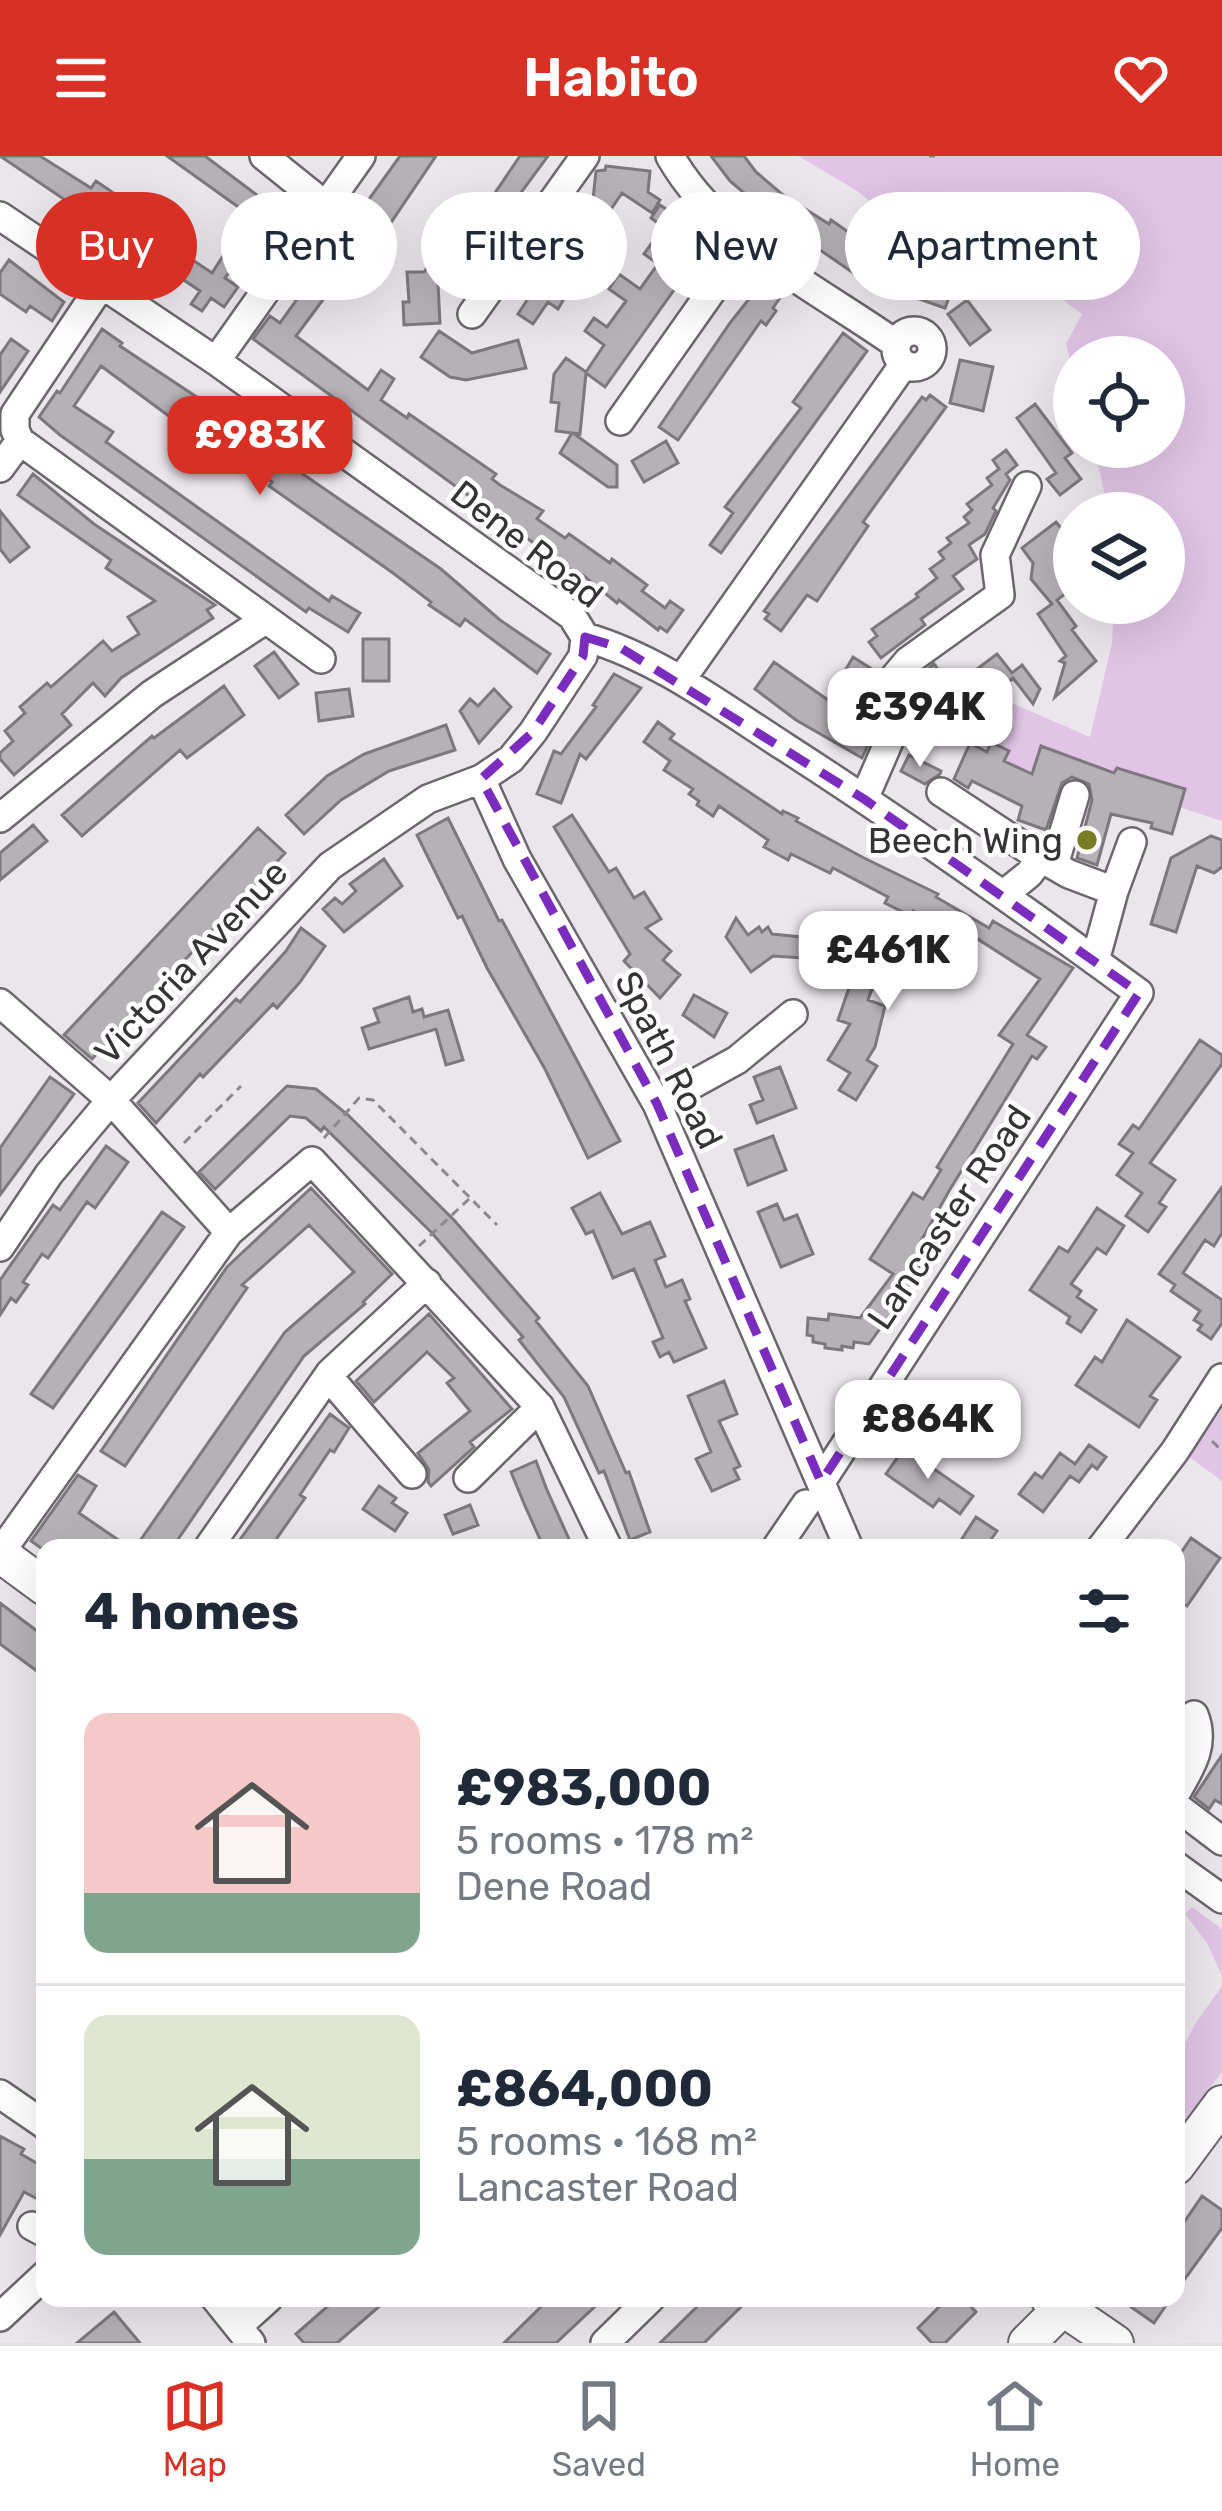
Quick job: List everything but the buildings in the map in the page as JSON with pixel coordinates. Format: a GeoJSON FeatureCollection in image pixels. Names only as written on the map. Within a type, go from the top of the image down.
{"type":"FeatureCollection","features":[{"type":"Feature","properties":{"kind":"main road"},"geometry":{"type":"LineString","coordinates":[[0,1553],[36,1580]]}},
{"type":"Feature","properties":{"kind":"main road"},"geometry":{"type":"LineString","coordinates":[[1185,2144],[1222,2104]]}},
{"type":"Feature","properties":{"kind":"main road"},"geometry":{"type":"LineString","coordinates":[[1027,2343],[1056,2307]]}},
{"type":"Feature","properties":{"kind":"main road"},"geometry":{"type":"LineString","coordinates":[[1069,2307],[1115,2343]]}},
{"type":"Feature","properties":{"kind":"street"},"geometry":{"type":"LineString","coordinates":[[264,156],[309,192]]}},
{"type":"Feature","properties":{"kind":"street"},"geometry":{"type":"LineString","coordinates":[[335,192],[361,156]]}},
{"type":"Feature","properties":{"kind":"street"},"geometry":{"type":"LineString","coordinates":[[472,314],[585,156]]}},
{"type":"Feature","properties":{"kind":"street"},"geometry":{"type":"LineString","coordinates":[[670,156],[696,192]]}},
{"type":"Feature","properties":{"kind":"street","name":"Dene Road"},"geometry":{"type":"LineString","coordinates":[[0,216],[36,240]]}},
{"type":"Feature","properties":{"kind":"street"},"geometry":{"type":"LineString","coordinates":[[681,680],[900,354],[821,296]]}},
{"type":"Feature","properties":{"kind":"street"},"geometry":{"type":"LineString","coordinates":[[91,300],[15,414],[20,441],[321,659]]}},
{"type":"Feature","properties":{"kind":"street","name":"Dene Road"},"geometry":{"type":"LineString","coordinates":[[126,300],[572,616],[585,637],[621,648],[681,680],[1004,893],[1139,993]]}},
{"type":"Feature","properties":{"kind":"street"},"geometry":{"type":"LineString","coordinates":[[216,361],[259,300]]}},
{"type":"Feature","properties":{"kind":"street"},"geometry":{"type":"LineString","coordinates":[[620,421],[706,300]]}},
{"type":"Feature","properties":{"kind":"street"},"geometry":{"type":"LineString","coordinates":[[0,468],[20,441]]}},
{"type":"Feature","properties":{"kind":"street"},"geometry":{"type":"LineString","coordinates":[[864,799],[892,732],[892,680],[908,661],[1000,595],[995,555],[1028,486]]}},
{"type":"Feature","properties":{"kind":"street"},"geometry":{"type":"LineString","coordinates":[[0,818],[152,694],[265,620]]}},
{"type":"Feature","properties":{"kind":"street"},"geometry":{"type":"LineString","coordinates":[[481,779],[512,759],[533,732],[583,656],[585,637]]}},
{"type":"Feature","properties":{"kind":"street","name":"Victoria Avenue"},"geometry":{"type":"LineString","coordinates":[[0,1247],[49,1174],[111,1100],[330,866],[428,799],[481,779]]}},
{"type":"Feature","properties":{"kind":"street","name":"Spath Road"},"geometry":{"type":"LineString","coordinates":[[481,779],[517,859],[657,1104],[814,1493],[843,1539]]}},
{"type":"Feature","properties":{"kind":"street"},"geometry":{"type":"LineString","coordinates":[[941,792],[1048,862],[1114,891]]}},
{"type":"Feature","properties":{"kind":"street"},"geometry":{"type":"LineString","coordinates":[[1004,893],[1048,862],[1075,795]]}},
{"type":"Feature","properties":{"kind":"street"},"geometry":{"type":"LineString","coordinates":[[1095,961],[1132,842]]}},
{"type":"Feature","properties":{"kind":"street","name":"Lancaster Road"},"geometry":{"type":"LineString","coordinates":[[782,1539],[1139,993]]}},
{"type":"Feature","properties":{"kind":"street"},"geometry":{"type":"LineString","coordinates":[[657,1104],[737,1060],[793,1014]]}},
{"type":"Feature","properties":{"kind":"street"},"geometry":{"type":"LineString","coordinates":[[5,1018],[111,1100],[229,1232]]}},
{"type":"Feature","properties":{"kind":"street"},"geometry":{"type":"LineString","coordinates":[[0,1553],[229,1232],[312,1161],[540,1407],[604,1539]]}},
{"type":"Feature","properties":{"kind":"street"},"geometry":{"type":"LineString","coordinates":[[214,1539],[328,1376],[427,1283]]}},
{"type":"Feature","properties":{"kind":"street"},"geometry":{"type":"LineString","coordinates":[[328,1376],[412,1474]]}},
{"type":"Feature","properties":{"kind":"street"},"geometry":{"type":"LineString","coordinates":[[1108,1539],[1175,1451],[1222,1378]]}},
{"type":"Feature","properties":{"kind":"street"},"geometry":{"type":"LineString","coordinates":[[468,1478],[540,1407]]}},
{"type":"Feature","properties":{"kind":"street"},"geometry":{"type":"LineString","coordinates":[[1185,1775],[1199,1747],[1200,1729],[1193,1715]]}},
{"type":"Feature","properties":{"kind":"street"},"geometry":{"type":"LineString","coordinates":[[1185,1814],[1222,1841]]}},
{"type":"Feature","properties":{"kind":"street"},"geometry":{"type":"LineString","coordinates":[[1185,1872],[1222,1899]]}},
{"type":"Feature","properties":{"kind":"street"},"geometry":{"type":"LineString","coordinates":[[0,2094],[36,2119]]}},
{"type":"Feature","properties":{"kind":"street"},"geometry":{"type":"LineString","coordinates":[[0,2317],[36,2284]]}},
{"type":"Feature","properties":{"kind":"street"},"geometry":{"type":"LineString","coordinates":[[222,2307],[246,2338],[264,2307]]}},
{"type":"Feature","properties":{"kind":"street"},"geometry":{"type":"LineString","coordinates":[[605,2343],[642,2307]]}},
{"type":"Feature","properties":{"kind":"path"},"geometry":{"type":"LineString","coordinates":[[165,1161],[241,1086]]}},
{"type":"Feature","properties":{"kind":"path"},"geometry":{"type":"LineString","coordinates":[[312,1161],[327,1131],[359,1098],[373,1100],[497,1225]]}},
{"type":"Feature","properties":{"kind":"path"},"geometry":{"type":"LineString","coordinates":[[404,1259],[471,1198]]}},
{"type":"Feature","properties":{"kind":"highlighted area"},"geometry":{"type":"Polygon","coordinates":[[[585,637],[621,648],[864,799],[1139,993],[821,1482],[657,1104],[481,779],[533,732],[583,656],[585,637]]]}},
{"type":"Feature","properties":{"kind":"shaded area"},"geometry":{"type":"Polygon","coordinates":[[[798,156],[1222,156],[1222,821],[1179,807],[1184,788],[1117,768],[1114,773],[1041,746],[1031,779],[1016,774],[1018,768],[1004,761],[1008,751],[992,743],[987,752],[960,739],[974,712],[995,696],[1090,737],[1113,624],[1185,624],[1185,492],[1104,492],[1099,468],[1185,468],[1185,336],[1070,336],[1082,314],[1063,300],[1140,300],[1140,192],[856,190],[798,156]]]}},
{"type":"Feature","properties":{"kind":"shaded area"},"geometry":{"type":"Polygon","coordinates":[[[1222,1409],[1222,1481],[1188,1456],[1222,1409]]]}},
{"type":"Feature","properties":{"kind":"shaded area"},"geometry":{"type":"Polygon","coordinates":[[[1192,1907],[1222,1929],[1222,1976],[1207,1943],[1185,1914],[1192,1907]]]}},
{"type":"Feature","properties":{"kind":"shaded area"},"geometry":{"type":"Polygon","coordinates":[[[1222,1986],[1222,2072],[1185,2121],[1185,2043],[1222,1986]]]}},
{"type":"Feature","properties":{"kind":"place","name":"Beech Wing"},"geometry":{"type":"Point","coordinates":[1087,840]}}]}
